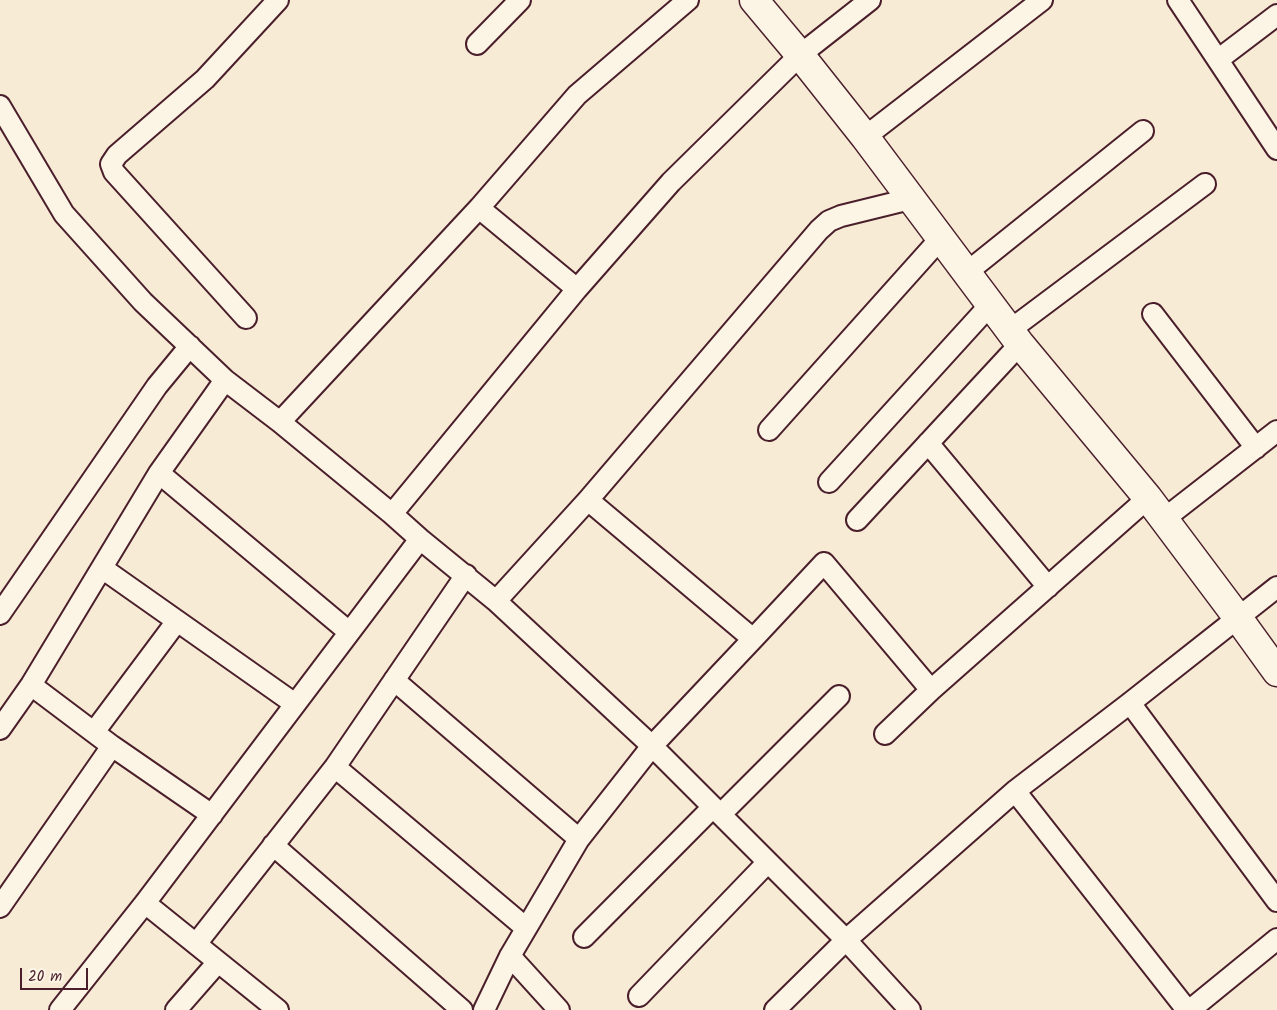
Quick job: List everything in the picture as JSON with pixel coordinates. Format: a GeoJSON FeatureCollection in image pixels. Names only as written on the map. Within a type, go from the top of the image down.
{"type":"FeatureCollection","features":[{"type":"Feature","properties":{"kind":"street"},"geometry":{"type":"LineString","coordinates":[[246,318],[114,172],[111,164],[117,155],[205,79],[278,0]]}},
{"type":"Feature","properties":{"kind":"street"},"geometry":{"type":"LineString","coordinates":[[477,44],[520,0]]}},
{"type":"Feature","properties":{"kind":"street"},"geometry":{"type":"LineString","coordinates":[[280,422],[478,208],[576,96],[688,0]]}},
{"type":"Feature","properties":{"kind":"street"},"geometry":{"type":"LineString","coordinates":[[754,0],[865,137],[940,240],[1015,337],[1148,498],[1277,672]]}},
{"type":"Feature","properties":{"kind":"street"},"geometry":{"type":"LineString","coordinates":[[392,514],[577,289],[672,182],[800,55],[870,0]]}},
{"type":"Feature","properties":{"kind":"street"},"geometry":{"type":"LineString","coordinates":[[865,137],[1042,0]]}},
{"type":"Feature","properties":{"kind":"street"},"geometry":{"type":"LineString","coordinates":[[1178,0],[1277,148]]}},
{"type":"Feature","properties":{"kind":"street"},"geometry":{"type":"LineString","coordinates":[[1219,59],[1277,16]]}},
{"type":"Feature","properties":{"kind":"street"},"geometry":{"type":"LineString","coordinates":[[0,106],[64,214],[144,302],[225,380],[280,422],[496,601],[652,746],[846,940],[910,1010]]}},
{"type":"Feature","properties":{"kind":"street"},"geometry":{"type":"LineString","coordinates":[[966,273],[1143,131]]}},
{"type":"Feature","properties":{"kind":"street"},"geometry":{"type":"LineString","coordinates":[[857,520],[928,443],[1015,337],[1205,184]]}},
{"type":"Feature","properties":{"kind":"street"},"geometry":{"type":"LineString","coordinates":[[496,601],[588,500],[819,230],[829,221],[841,216],[910,199]]}},
{"type":"Feature","properties":{"kind":"street"},"geometry":{"type":"LineString","coordinates":[[478,208],[577,289]]}},
{"type":"Feature","properties":{"kind":"street"},"geometry":{"type":"LineString","coordinates":[[769,430],[940,240]]}},
{"type":"Feature","properties":{"kind":"street"},"geometry":{"type":"LineString","coordinates":[[829,482],[990,305]]}},
{"type":"Feature","properties":{"kind":"street"},"geometry":{"type":"LineString","coordinates":[[1153,314],[1256,448]]}},
{"type":"Feature","properties":{"kind":"street"},"geometry":{"type":"LineString","coordinates":[[0,614],[156,386],[190,346]]}},
{"type":"Feature","properties":{"kind":"street"},"geometry":{"type":"LineString","coordinates":[[0,729],[31,685],[159,473],[225,380]]}},
{"type":"Feature","properties":{"kind":"street"},"geometry":{"type":"LineString","coordinates":[[1164,520],[1277,431]]}},
{"type":"Feature","properties":{"kind":"street"},"geometry":{"type":"LineString","coordinates":[[928,443],[1048,587]]}},
{"type":"Feature","properties":{"kind":"street"},"geometry":{"type":"LineString","coordinates":[[159,473],[349,632]]}},
{"type":"Feature","properties":{"kind":"street"},"geometry":{"type":"LineString","coordinates":[[884,734],[1148,498]]}},
{"type":"Feature","properties":{"kind":"street"},"geometry":{"type":"LineString","coordinates":[[588,500],[753,639]]}},
{"type":"Feature","properties":{"kind":"street"},"geometry":{"type":"LineString","coordinates":[[60,1010],[145,903],[420,539]]}},
{"type":"Feature","properties":{"kind":"street"},"geometry":{"type":"LineString","coordinates":[[484,1010],[510,956],[579,839],[652,746],[824,563],[931,690]]}},
{"type":"Feature","properties":{"kind":"street"},"geometry":{"type":"LineString","coordinates":[[102,568],[295,704]]}},
{"type":"Feature","properties":{"kind":"street"},"geometry":{"type":"LineString","coordinates":[[196,944],[335,767],[466,575]]}},
{"type":"Feature","properties":{"kind":"street"},"geometry":{"type":"LineString","coordinates":[[775,1010],[846,940],[1016,790],[1277,587]]}},
{"type":"Feature","properties":{"kind":"street"},"geometry":{"type":"LineString","coordinates":[[94,732],[177,621]]}},
{"type":"Feature","properties":{"kind":"street"},"geometry":{"type":"LineString","coordinates":[[394,680],[579,839]]}},
{"type":"Feature","properties":{"kind":"street"},"geometry":{"type":"LineString","coordinates":[[31,685],[112,746],[212,815]]}},
{"type":"Feature","properties":{"kind":"street"},"geometry":{"type":"LineString","coordinates":[[584,937],[839,696]]}},
{"type":"Feature","properties":{"kind":"street"},"geometry":{"type":"LineString","coordinates":[[1130,703],[1277,901]]}},
{"type":"Feature","properties":{"kind":"street"},"geometry":{"type":"LineString","coordinates":[[0,907],[112,746]]}},
{"type":"Feature","properties":{"kind":"street"},"geometry":{"type":"LineString","coordinates":[[335,767],[526,928]]}},
{"type":"Feature","properties":{"kind":"street"},"geometry":{"type":"LineString","coordinates":[[1016,790],[1189,1010],[1277,939]]}},
{"type":"Feature","properties":{"kind":"street"},"geometry":{"type":"LineString","coordinates":[[273,845],[462,1010]]}},
{"type":"Feature","properties":{"kind":"street"},"geometry":{"type":"LineString","coordinates":[[639,996],[768,862]]}},
{"type":"Feature","properties":{"kind":"street"},"geometry":{"type":"LineString","coordinates":[[145,903],[278,1010]]}},
{"type":"Feature","properties":{"kind":"street"},"geometry":{"type":"LineString","coordinates":[[510,956],[559,1010]]}},
{"type":"Feature","properties":{"kind":"street"},"geometry":{"type":"LineString","coordinates":[[176,1010],[218,962]]}}]}
